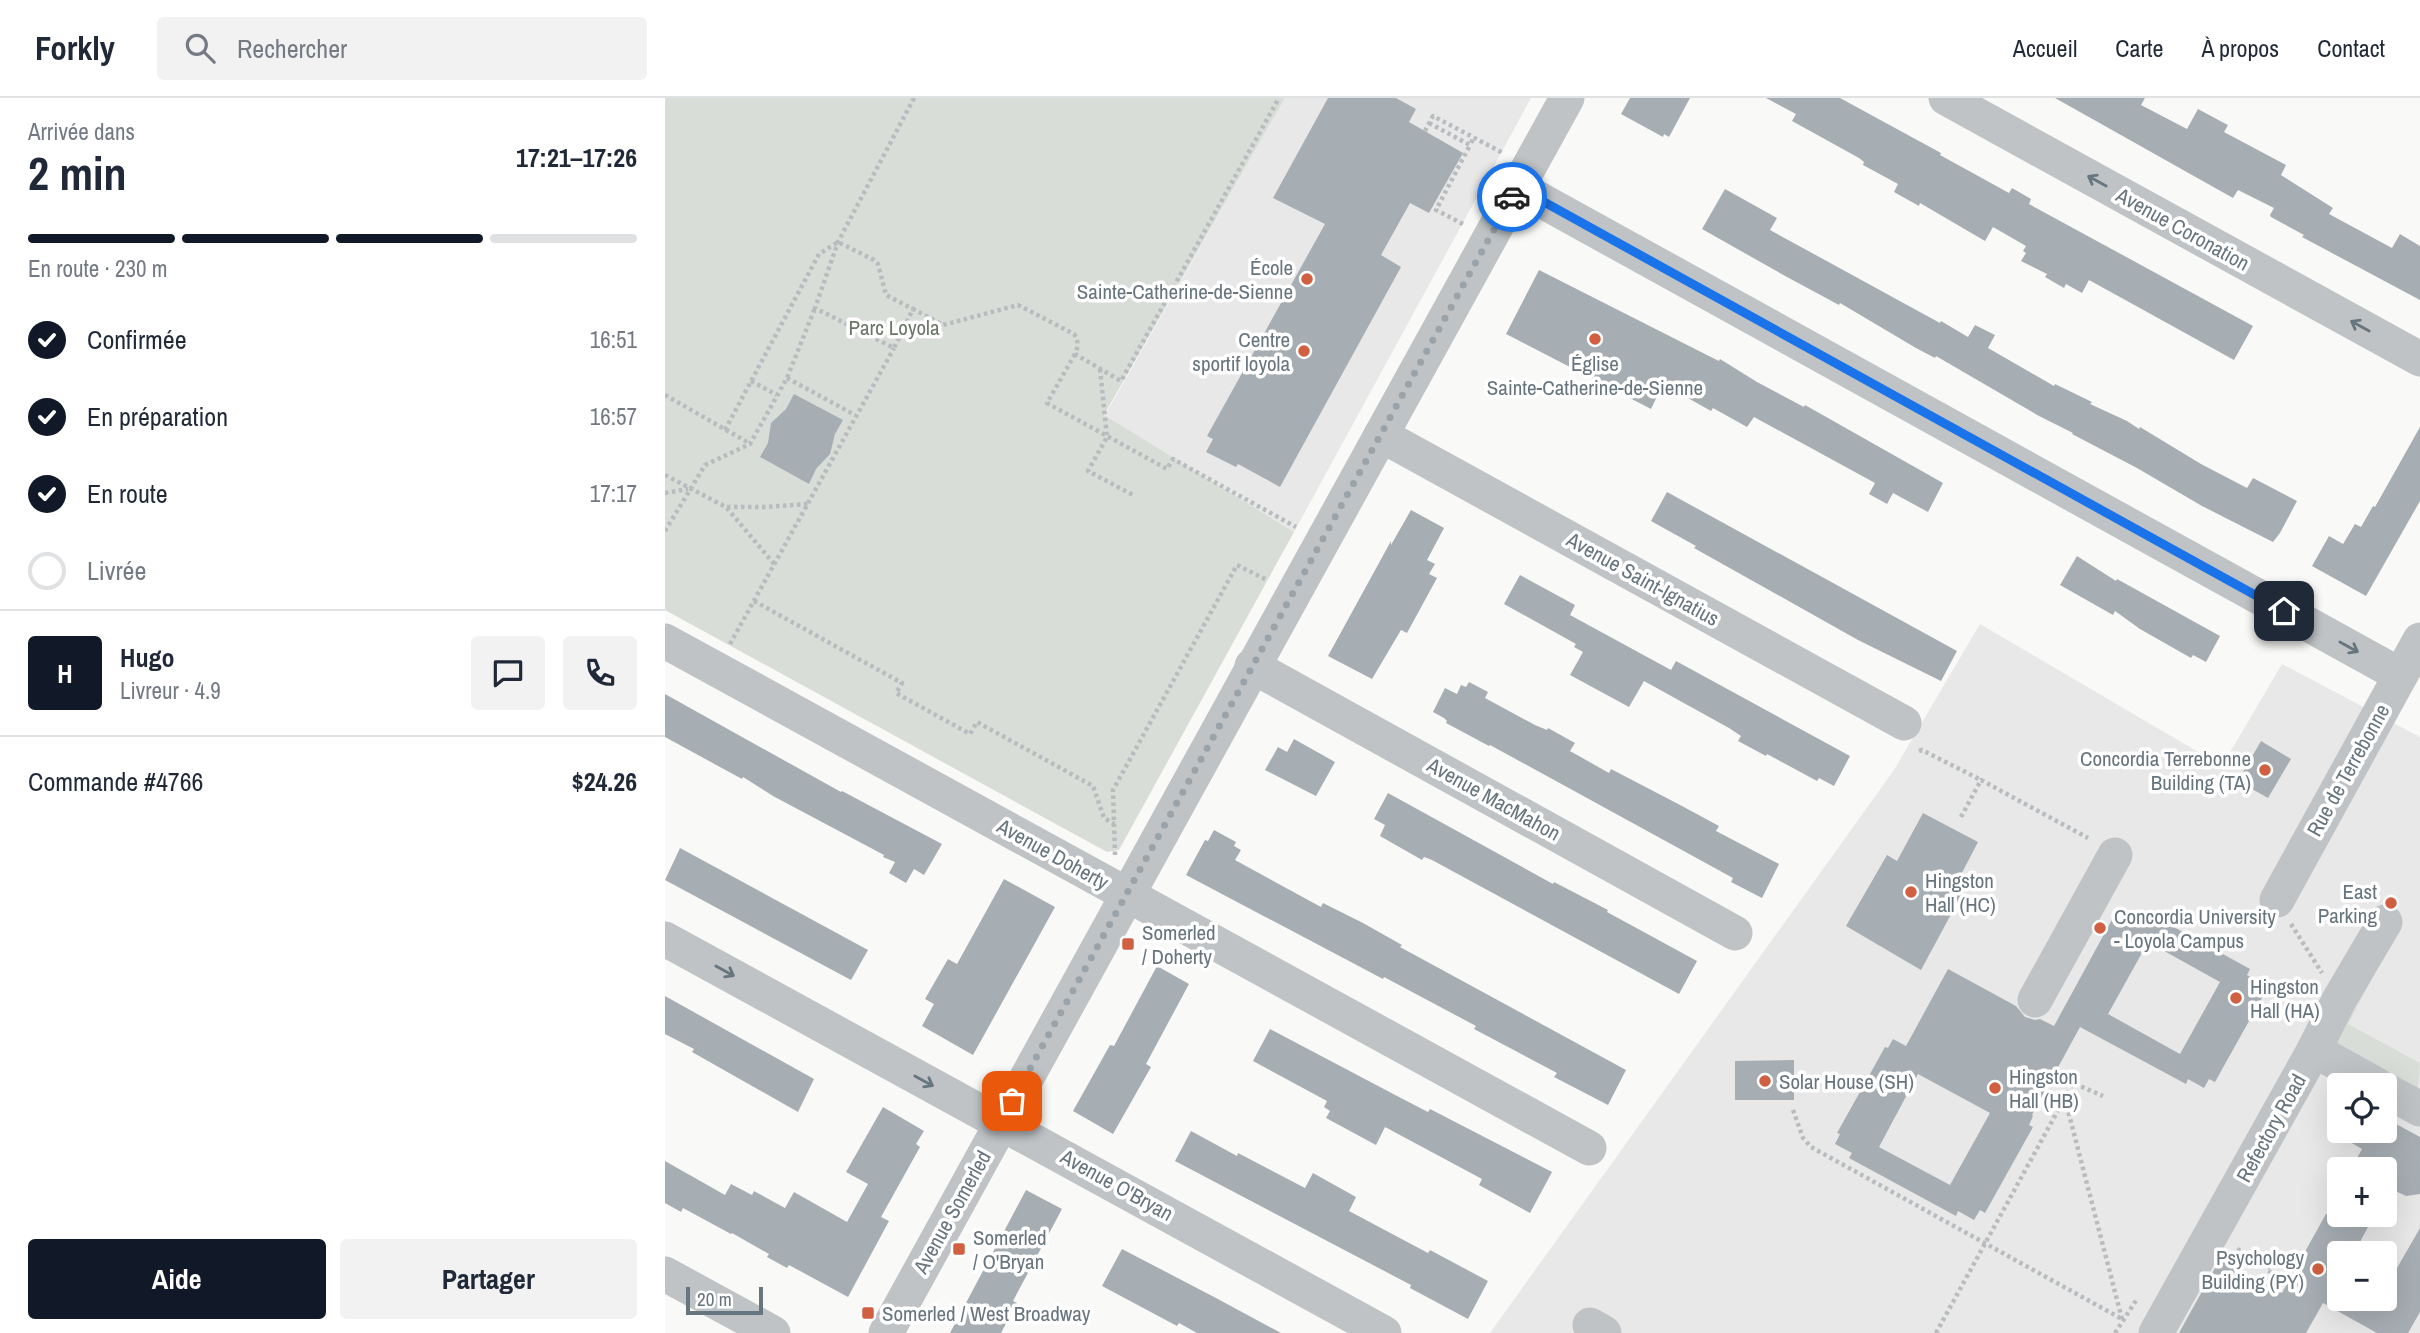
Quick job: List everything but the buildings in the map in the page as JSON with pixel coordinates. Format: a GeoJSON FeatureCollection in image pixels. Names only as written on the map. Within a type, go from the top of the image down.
{"type":"FeatureCollection","features":[{"type":"Feature","properties":{"kind":"street","name":"Avenue Somerled"},"geometry":{"type":"LineString","coordinates":[[885,1333],[1381,435],[1513,171],[1567,98]]}},
{"type":"Feature","properties":{"kind":"street","name":"Avenue Coronation"},"geometry":{"type":"LineString","coordinates":[[1946,98],[2420,359]]}},
{"type":"Feature","properties":{"kind":"street"},"geometry":{"type":"LineString","coordinates":[[1513,171],[2400,675]]}},
{"type":"Feature","properties":{"kind":"street","name":"Avenue Saint-Ignatius"},"geometry":{"type":"LineString","coordinates":[[1381,435],[1908,738]]}},
{"type":"Feature","properties":{"kind":"street","name":"Rue de Terrebonne"},"geometry":{"type":"LineString","coordinates":[[2284,912],[2400,675],[2420,640]]}},
{"type":"Feature","properties":{"kind":"street","name":"Avenue Doherty"},"geometry":{"type":"LineString","coordinates":[[665,641],[1589,1148]]}},
{"type":"Feature","properties":{"kind":"street","name":"Avenue MacMahon"},"geometry":{"type":"LineString","coordinates":[[1252,666],[1735,933]]}},
{"type":"Feature","properties":{"kind":"street"},"geometry":{"type":"LineString","coordinates":[[2035,1000],[2101,846]]}},
{"type":"Feature","properties":{"kind":"street","name":"Refectory Road"},"geometry":{"type":"LineString","coordinates":[[2156,1333],[2314,1050],[2339,1000],[2385,922]]}},
{"type":"Feature","properties":{"kind":"street","name":"Avenue O'Bryan"},"geometry":{"type":"LineString","coordinates":[[665,939],[1384,1333]]}},
{"type":"Feature","properties":{"kind":"street"},"geometry":{"type":"LineString","coordinates":[[2314,1050],[2355,1073]]}},
{"type":"Feature","properties":{"kind":"street"},"geometry":{"type":"LineString","coordinates":[[2397,1097],[2420,1109]]}},
{"type":"Feature","properties":{"kind":"street"},"geometry":{"type":"LineString","coordinates":[[665,1274],[773,1333]]}},
{"type":"Feature","properties":{"kind":"path"},"geometry":{"type":"LineString","coordinates":[[665,531],[705,465],[750,443],[787,378],[838,242],[914,98]]}},
{"type":"Feature","properties":{"kind":"path"},"geometry":{"type":"LineString","coordinates":[[1075,354],[1121,381],[1279,98]]}},
{"type":"Feature","properties":{"kind":"path"},"geometry":{"type":"LineString","coordinates":[[1425,131],[1433,116],[1474,137],[1513,171]]}},
{"type":"Feature","properties":{"kind":"path"},"geometry":{"type":"LineString","coordinates":[[1429,123],[1470,145]]}},
{"type":"Feature","properties":{"kind":"path"},"geometry":{"type":"LineString","coordinates":[[1467,226],[1436,211],[1474,137]]}},
{"type":"Feature","properties":{"kind":"path"},"geometry":{"type":"LineString","coordinates":[[838,242],[878,264],[886,295],[943,325],[1012,306],[1023,306],[1074,334],[1078,348],[1047,403],[1167,470],[1173,459],[1300,529]]}},
{"type":"Feature","properties":{"kind":"path"},"geometry":{"type":"LineString","coordinates":[[726,430],[819,254],[838,242]]}},
{"type":"Feature","properties":{"kind":"path"},"geometry":{"type":"LineString","coordinates":[[815,308],[894,348]]}},
{"type":"Feature","properties":{"kind":"path"},"geometry":{"type":"LineString","coordinates":[[727,648],[913,310]]}},
{"type":"Feature","properties":{"kind":"path"},"geometry":{"type":"LineString","coordinates":[[1100,368],[1107,437],[1088,471],[1133,495]]}},
{"type":"Feature","properties":{"kind":"path"},"geometry":{"type":"LineString","coordinates":[[787,378],[855,415]]}},
{"type":"Feature","properties":{"kind":"path"},"geometry":{"type":"LineString","coordinates":[[751,381],[777,395]]}},
{"type":"Feature","properties":{"kind":"path"},"geometry":{"type":"LineString","coordinates":[[665,395],[750,443]]}},
{"type":"Feature","properties":{"kind":"path"},"geometry":{"type":"LineString","coordinates":[[665,475],[726,507],[775,565]]}},
{"type":"Feature","properties":{"kind":"path"},"geometry":{"type":"LineString","coordinates":[[665,493],[689,488]]}},
{"type":"Feature","properties":{"kind":"path"},"geometry":{"type":"LineString","coordinates":[[726,507],[808,504]]}},
{"type":"Feature","properties":{"kind":"path"},"geometry":{"type":"LineString","coordinates":[[1115,856],[1113,790],[1237,565],[1271,583]]}},
{"type":"Feature","properties":{"kind":"path"},"geometry":{"type":"LineString","coordinates":[[754,601],[902,683],[897,693],[970,734],[977,722],[1093,786],[1104,818],[1114,824]]}},
{"type":"Feature","properties":{"kind":"path"},"geometry":{"type":"LineString","coordinates":[[1908,738],[1922,750],[2101,846]]}},
{"type":"Feature","properties":{"kind":"path"},"geometry":{"type":"LineString","coordinates":[[1961,817],[1980,780]]}},
{"type":"Feature","properties":{"kind":"path"},"geometry":{"type":"LineString","coordinates":[[2284,912],[2301,941]]}},
{"type":"Feature","properties":{"kind":"path"},"geometry":{"type":"LineString","coordinates":[[1936,1333],[2073,1083],[2103,1096]]}},
{"type":"Feature","properties":{"kind":"path"},"geometry":{"type":"LineString","coordinates":[[2064,1098],[2122,1320],[2115,1333]]}},
{"type":"Feature","properties":{"kind":"path"},"geometry":{"type":"LineString","coordinates":[[1793,1110],[1804,1138],[1811,1147],[2122,1320]]}},
{"type":"Feature","properties":{"kind":"path"},"geometry":{"type":"LineString","coordinates":[[2231,1246],[2272,1269],[2264,1283]]}},
{"type":"Feature","properties":{"kind":"shaded area","name":"École Sainte-Catherine-de-Sienne"},"geometry":{"type":"Polygon","coordinates":[[[1285,98],[1531,98],[1294,532],[1104,417],[1285,98]]]}},
{"type":"Feature","properties":{"kind":"shaded area","name":"Concordia University - Loyola Campus"},"geometry":{"type":"Polygon","coordinates":[[[1980,624],[2222,766],[2282,664],[2420,737],[2420,1333],[1490,1333],[1894,770],[1980,624]]]}},
{"type":"Feature","properties":{"kind":"green space","name":"Parc Loyola"},"geometry":{"type":"Polygon","coordinates":[[[665,98],[1285,98],[1104,415],[1294,532],[1119,850],[1107,852],[665,610],[665,98]]]}},
{"type":"Feature","properties":{"kind":"green space"},"geometry":{"type":"Polygon","coordinates":[[[2375,970],[2348,1024],[2420,1063],[2418,1090],[2397,1078],[2397,1073],[2389,1073],[2335,1042],[2375,970]]]}},
{"type":"Feature","properties":{"kind":"way so far"},"geometry":{"type":"LineString","coordinates":[[1012,1101],[1512,197]]}},
{"type":"Feature","properties":{"kind":"place","name":"École Sainte-Catherine-de-Sienne"},"geometry":{"type":"Point","coordinates":[1307,279]}},
{"type":"Feature","properties":{"kind":"place","name":"Église Sainte-Catherine-de-Sienne"},"geometry":{"type":"Point","coordinates":[1595,339]}},
{"type":"Feature","properties":{"kind":"place","name":"Centre sportif loyola"},"geometry":{"type":"Point","coordinates":[1304,351]}},
{"type":"Feature","properties":{"kind":"place","name":"Concordia Terrebonne Building (TA)"},"geometry":{"type":"Point","coordinates":[2265,770]}},
{"type":"Feature","properties":{"kind":"place","name":"Hingston Hall (HC)"},"geometry":{"type":"Point","coordinates":[1911,892]}},
{"type":"Feature","properties":{"kind":"place","name":"East Parking"},"geometry":{"type":"Point","coordinates":[2391,903]}},
{"type":"Feature","properties":{"kind":"place","name":"Concordia University - Loyola Campus"},"geometry":{"type":"Point","coordinates":[2100,928]}},
{"type":"Feature","properties":{"kind":"place","name":"Somerled / Doherty"},"geometry":{"type":"Point","coordinates":[1128,944]}},
{"type":"Feature","properties":{"kind":"place","name":"Hingston Hall (HA)"},"geometry":{"type":"Point","coordinates":[2236,998]}},
{"type":"Feature","properties":{"kind":"place","name":"Solar House (SH)"},"geometry":{"type":"Point","coordinates":[1765,1081]}},
{"type":"Feature","properties":{"kind":"place","name":"Hingston Hall (HB)"},"geometry":{"type":"Point","coordinates":[1995,1088]}},
{"type":"Feature","properties":{"kind":"place","name":"Somerled / O'Bryan"},"geometry":{"type":"Point","coordinates":[959,1249]}},
{"type":"Feature","properties":{"kind":"place","name":"Psychology Building (PY)"},"geometry":{"type":"Point","coordinates":[2318,1269]}},
{"type":"Feature","properties":{"kind":"place","name":"Somerled / West Broadway"},"geometry":{"type":"Point","coordinates":[868,1313]}},
{"type":"Feature","properties":{"kind":"route"},"geometry":{"type":"LineString","coordinates":[[1512,197],[1517,187],[2284,611]]}}]}
